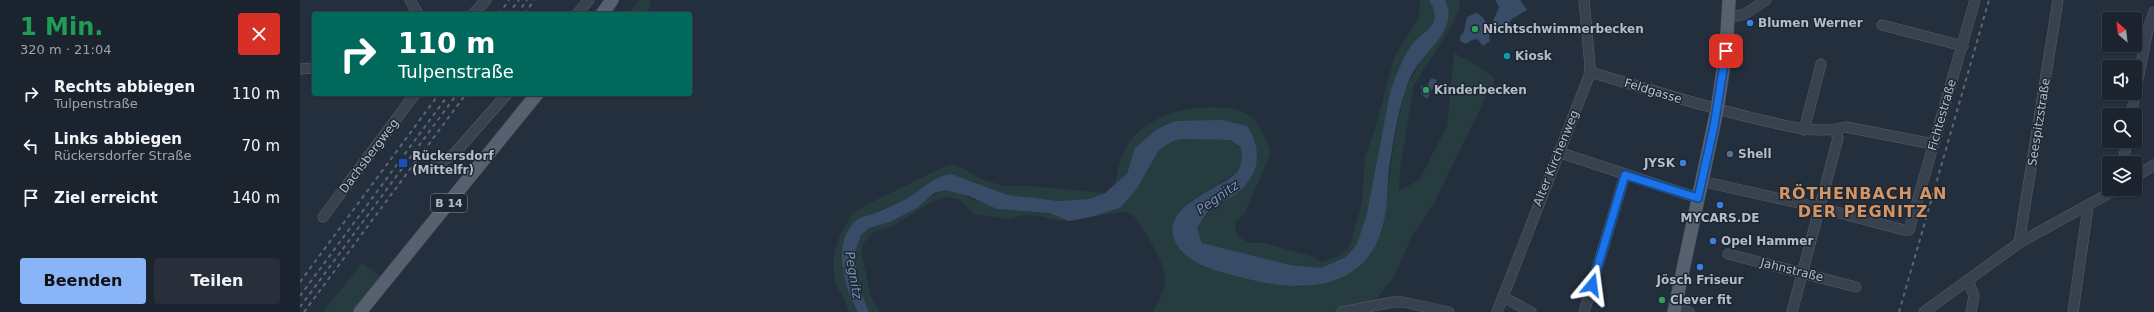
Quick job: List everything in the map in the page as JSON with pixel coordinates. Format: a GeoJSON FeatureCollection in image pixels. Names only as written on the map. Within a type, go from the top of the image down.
{"type":"FeatureCollection","features":[{"type":"Feature","properties":{"kind":"main road"},"geometry":{"type":"LineString","coordinates":[[603,12],[612,0]]}},
{"type":"Feature","properties":{"kind":"main road"},"geometry":{"type":"LineString","coordinates":[[1675,310],[1717,110],[1724,65],[1728,0]]}},
{"type":"Feature","properties":{"kind":"main road","name":"B 14"},"geometry":{"type":"LineString","coordinates":[[360,312],[535,96]]}},
{"type":"Feature","properties":{"kind":"street"},"geometry":{"type":"LineString","coordinates":[[410,0],[417,12]]}},
{"type":"Feature","properties":{"kind":"street"},"geometry":{"type":"LineString","coordinates":[[475,12],[486,0]]}},
{"type":"Feature","properties":{"kind":"street"},"geometry":{"type":"LineString","coordinates":[[579,12],[589,0]]}},
{"type":"Feature","properties":{"kind":"street","name":"Alter Kirchenweg"},"geometry":{"type":"LineString","coordinates":[[1496,312],[1590,72],[1584,0]]}},
{"type":"Feature","properties":{"kind":"street"},"geometry":{"type":"LineString","coordinates":[[1728,18],[1746,14],[1766,0]]}},
{"type":"Feature","properties":{"kind":"street","name":"Fichtestraße"},"geometry":{"type":"LineString","coordinates":[[1821,208],[1904,230],[1909,230],[1975,0]]}},
{"type":"Feature","properties":{"kind":"street","name":"Seespitzstraße"},"geometry":{"type":"LineString","coordinates":[[2019,243],[2058,0]]}},
{"type":"Feature","properties":{"kind":"street"},"geometry":{"type":"LineString","coordinates":[[2132,108],[2148,29],[2154,12]]}},
{"type":"Feature","properties":{"kind":"street"},"geometry":{"type":"LineString","coordinates":[[1882,25],[1963,46]]}},
{"type":"Feature","properties":{"kind":"street"},"geometry":{"type":"LineString","coordinates":[[1804,130],[1820,64]]}},
{"type":"Feature","properties":{"kind":"street"},"geometry":{"type":"LineString","coordinates":[[300,69],[312,68]]}},
{"type":"Feature","properties":{"kind":"street","name":"Feldgasse"},"geometry":{"type":"LineString","coordinates":[[1590,72],[1717,110],[1804,130],[1835,130],[1846,127],[1933,144]]}},
{"type":"Feature","properties":{"kind":"street","name":"Dachsbergweg"},"geometry":{"type":"LineString","coordinates":[[323,217],[414,96]]}},
{"type":"Feature","properties":{"kind":"street"},"geometry":{"type":"LineString","coordinates":[[436,165],[454,154],[505,96]]}},
{"type":"Feature","properties":{"kind":"street"},"geometry":{"type":"LineString","coordinates":[[1792,312],[1821,208],[1838,138],[1835,130]]}},
{"type":"Feature","properties":{"kind":"street"},"geometry":{"type":"LineString","coordinates":[[1558,152],[1698,198]]}},
{"type":"Feature","properties":{"kind":"street"},"geometry":{"type":"LineString","coordinates":[[2142,172],[2154,164]]}},
{"type":"Feature","properties":{"kind":"street"},"geometry":{"type":"LineString","coordinates":[[1584,312],[1625,175]]}},
{"type":"Feature","properties":{"kind":"street"},"geometry":{"type":"LineString","coordinates":[[1701,181],[1821,208]]}},
{"type":"Feature","properties":{"kind":"street"},"geometry":{"type":"LineString","coordinates":[[1924,312],[2019,243],[2088,207],[2106,196]]}},
{"type":"Feature","properties":{"kind":"street"},"geometry":{"type":"LineString","coordinates":[[2073,312],[2088,207]]}},
{"type":"Feature","properties":{"kind":"street","name":"Jahnstraße"},"geometry":{"type":"LineString","coordinates":[[1728,254],[1803,272],[1856,287]]}},
{"type":"Feature","properties":{"kind":"street"},"geometry":{"type":"LineString","coordinates":[[1968,280],[1974,296],[1971,312]]}},
{"type":"Feature","properties":{"kind":"street"},"geometry":{"type":"LineString","coordinates":[[1503,297],[1531,312]]}},
{"type":"Feature","properties":{"kind":"street"},"geometry":{"type":"LineString","coordinates":[[1342,312],[1364,310],[1387,302],[1403,302],[1449,312]]}},
{"type":"Feature","properties":{"kind":"street"},"geometry":{"type":"LineString","coordinates":[[1675,310],[1689,312]]}},
{"type":"Feature","properties":{"kind":"green space"},"geometry":{"type":"Polygon","coordinates":[[[639,0],[651,0],[648,12],[630,12],[639,0]]]}},
{"type":"Feature","properties":{"kind":"green space"},"geometry":{"type":"Polygon","coordinates":[[[1420,0],[1429,0],[1434,10],[1434,21],[1431,27],[1411,45],[1392,86],[1367,213],[1357,244],[1346,257],[1321,268],[1290,265],[1202,243],[1197,228],[1210,210],[1239,191],[1258,154],[1222,120],[1201,122],[1136,148],[1127,174],[1115,185],[1121,158],[1127,146],[1138,132],[1154,121],[1174,112],[1195,108],[1219,107],[1240,111],[1247,114],[1256,122],[1265,136],[1271,152],[1245,213],[1235,222],[1236,231],[1239,237],[1249,243],[1264,243],[1314,257],[1321,262],[1337,257],[1350,246],[1362,202],[1365,157],[1374,132],[1395,55],[1419,18],[1420,0]]]}},
{"type":"Feature","properties":{"kind":"green space"},"geometry":{"type":"Polygon","coordinates":[[[1445,0],[1459,0],[1460,6],[1451,28],[1414,84],[1400,169],[1399,191],[1419,180],[1447,126],[1454,53],[1478,66],[1495,79],[1433,205],[1411,238],[1394,277],[1372,304],[1332,312],[1153,312],[1163,290],[1165,276],[1154,247],[1142,228],[1132,214],[1124,212],[1091,217],[1120,208],[1159,150],[1173,141],[1182,139],[1230,140],[1241,147],[1242,163],[1236,173],[1220,183],[1180,251],[1209,266],[1256,280],[1304,287],[1382,232],[1393,149],[1403,99],[1409,82],[1431,44],[1448,7],[1445,0]]]}},
{"type":"Feature","properties":{"kind":"green space"},"geometry":{"type":"Polygon","coordinates":[[[950,164],[963,168],[981,179],[1004,186],[1030,186],[1105,193],[1089,199],[1059,201],[1027,198],[1008,195],[951,174],[941,177],[908,199],[865,217],[850,228],[853,303],[858,312],[848,312],[845,300],[835,284],[833,261],[840,234],[853,213],[878,199],[950,164]]]}},
{"type":"Feature","properties":{"kind":"green space"},"geometry":{"type":"Polygon","coordinates":[[[945,190],[959,193],[977,201],[1009,210],[1049,213],[1069,221],[1054,220],[1039,216],[1024,215],[1009,219],[974,214],[958,199],[949,197],[935,200],[895,225],[874,232],[864,243],[861,252],[872,300],[880,312],[869,312],[861,292],[855,267],[856,244],[861,235],[870,228],[904,215],[929,198],[945,190]]]}},
{"type":"Feature","properties":{"kind":"green space"},"geometry":{"type":"Polygon","coordinates":[[[362,263],[380,276],[352,312],[323,312],[362,263]]]}},
{"type":"Feature","properties":{"kind":"water","name":"Pegnitz"},"geometry":{"type":"Polygon","coordinates":[[[1429,0],[1445,0],[1448,11],[1448,21],[1439,39],[1417,65],[1408,83],[1402,101],[1392,149],[1386,208],[1381,232],[1372,252],[1358,267],[1343,277],[1324,283],[1305,286],[1264,283],[1215,270],[1195,262],[1187,256],[1175,241],[1172,229],[1176,218],[1183,209],[1194,200],[1236,173],[1242,161],[1242,154],[1241,147],[1230,140],[1182,139],[1173,141],[1159,150],[1136,190],[1120,208],[1091,217],[1069,221],[1049,213],[997,209],[969,196],[945,190],[934,193],[917,208],[892,221],[869,228],[861,235],[854,255],[860,290],[869,312],[858,312],[844,277],[842,252],[844,239],[849,228],[858,219],[895,205],[912,196],[938,178],[951,174],[1008,195],[1059,201],[1089,199],[1105,193],[1127,174],[1135,148],[1157,129],[1175,121],[1222,120],[1247,126],[1252,135],[1257,152],[1255,169],[1246,185],[1231,197],[1212,207],[1197,228],[1202,243],[1290,265],[1321,268],[1346,257],[1357,244],[1367,213],[1392,86],[1411,45],[1431,27],[1434,21],[1434,10],[1429,0]]]}},
{"type":"Feature","properties":{"kind":"water"},"geometry":{"type":"Polygon","coordinates":[[[1495,0],[1520,0],[1527,10],[1512,19],[1505,28],[1492,24],[1499,7],[1495,0]]]}},
{"type":"Feature","properties":{"kind":"water","name":"Nichtschwimmerbecken"},"geometry":{"type":"Polygon","coordinates":[[[1476,13],[1485,20],[1489,33],[1490,41],[1483,46],[1477,39],[1466,44],[1460,41],[1467,17],[1476,13]]]}},
{"type":"Feature","properties":{"kind":"water","name":"Kinderbecken"},"geometry":{"type":"Polygon","coordinates":[[[1431,78],[1437,80],[1427,99],[1421,93],[1421,86],[1428,85],[1431,78]]]}},
{"type":"Feature","properties":{"kind":"railway"},"geometry":{"type":"LineString","coordinates":[[500,12],[509,0]]}},
{"type":"Feature","properties":{"kind":"railway"},"geometry":{"type":"LineString","coordinates":[[510,12],[519,0]]}},
{"type":"Feature","properties":{"kind":"railway"},"geometry":{"type":"LineString","coordinates":[[518,12],[527,0]]}},
{"type":"Feature","properties":{"kind":"railway"},"geometry":{"type":"LineString","coordinates":[[526,12],[534,0]]}},
{"type":"Feature","properties":{"kind":"railway"},"geometry":{"type":"LineString","coordinates":[[1899,312],[1989,0]]}},
{"type":"Feature","properties":{"kind":"railway"},"geometry":{"type":"LineString","coordinates":[[300,282],[438,96]]}},
{"type":"Feature","properties":{"kind":"railway"},"geometry":{"type":"LineString","coordinates":[[300,296],[448,96]]}},
{"type":"Feature","properties":{"kind":"railway"},"geometry":{"type":"LineString","coordinates":[[300,307],[456,96]]}},
{"type":"Feature","properties":{"kind":"railway"},"geometry":{"type":"LineString","coordinates":[[304,312],[465,96]]}},
{"type":"Feature","properties":{"kind":"place","name":"Blumen Werner"},"geometry":{"type":"Point","coordinates":[1750,23]}},
{"type":"Feature","properties":{"kind":"place","name":"Nichtschwimmerbecken"},"geometry":{"type":"Point","coordinates":[1475,29]}},
{"type":"Feature","properties":{"kind":"place","name":"Kiosk"},"geometry":{"type":"Point","coordinates":[1507,56]}},
{"type":"Feature","properties":{"kind":"place","name":"Kinderbecken"},"geometry":{"type":"Point","coordinates":[1426,90]}},
{"type":"Feature","properties":{"kind":"place","name":"Shell"},"geometry":{"type":"Point","coordinates":[1730,154]}},
{"type":"Feature","properties":{"kind":"place","name":"Rückersdorf (Mittelfr)"},"geometry":{"type":"Point","coordinates":[403,163]}},
{"type":"Feature","properties":{"kind":"place","name":"JYSK"},"geometry":{"type":"Point","coordinates":[1683,163]}},
{"type":"Feature","properties":{"kind":"place","name":"MYCARS.DE"},"geometry":{"type":"Point","coordinates":[1720,205]}},
{"type":"Feature","properties":{"kind":"place","name":"Opel Hammer"},"geometry":{"type":"Point","coordinates":[1713,241]}},
{"type":"Feature","properties":{"kind":"place","name":"Jösch Friseur"},"geometry":{"type":"Point","coordinates":[1700,267]}},
{"type":"Feature","properties":{"kind":"place","name":"Clever fit"},"geometry":{"type":"Point","coordinates":[1662,300]}},
{"type":"Feature","properties":{"kind":"district","name":"RÖTHENBACH AN DER PEGNITZ"},"geometry":{"type":"Point","coordinates":[1863,202]}},
{"type":"Feature","properties":{"kind":"route"},"geometry":{"type":"LineString","coordinates":[[1592,285],[1625,175],[1698,198],[1714,126],[1726,51]]}}]}
